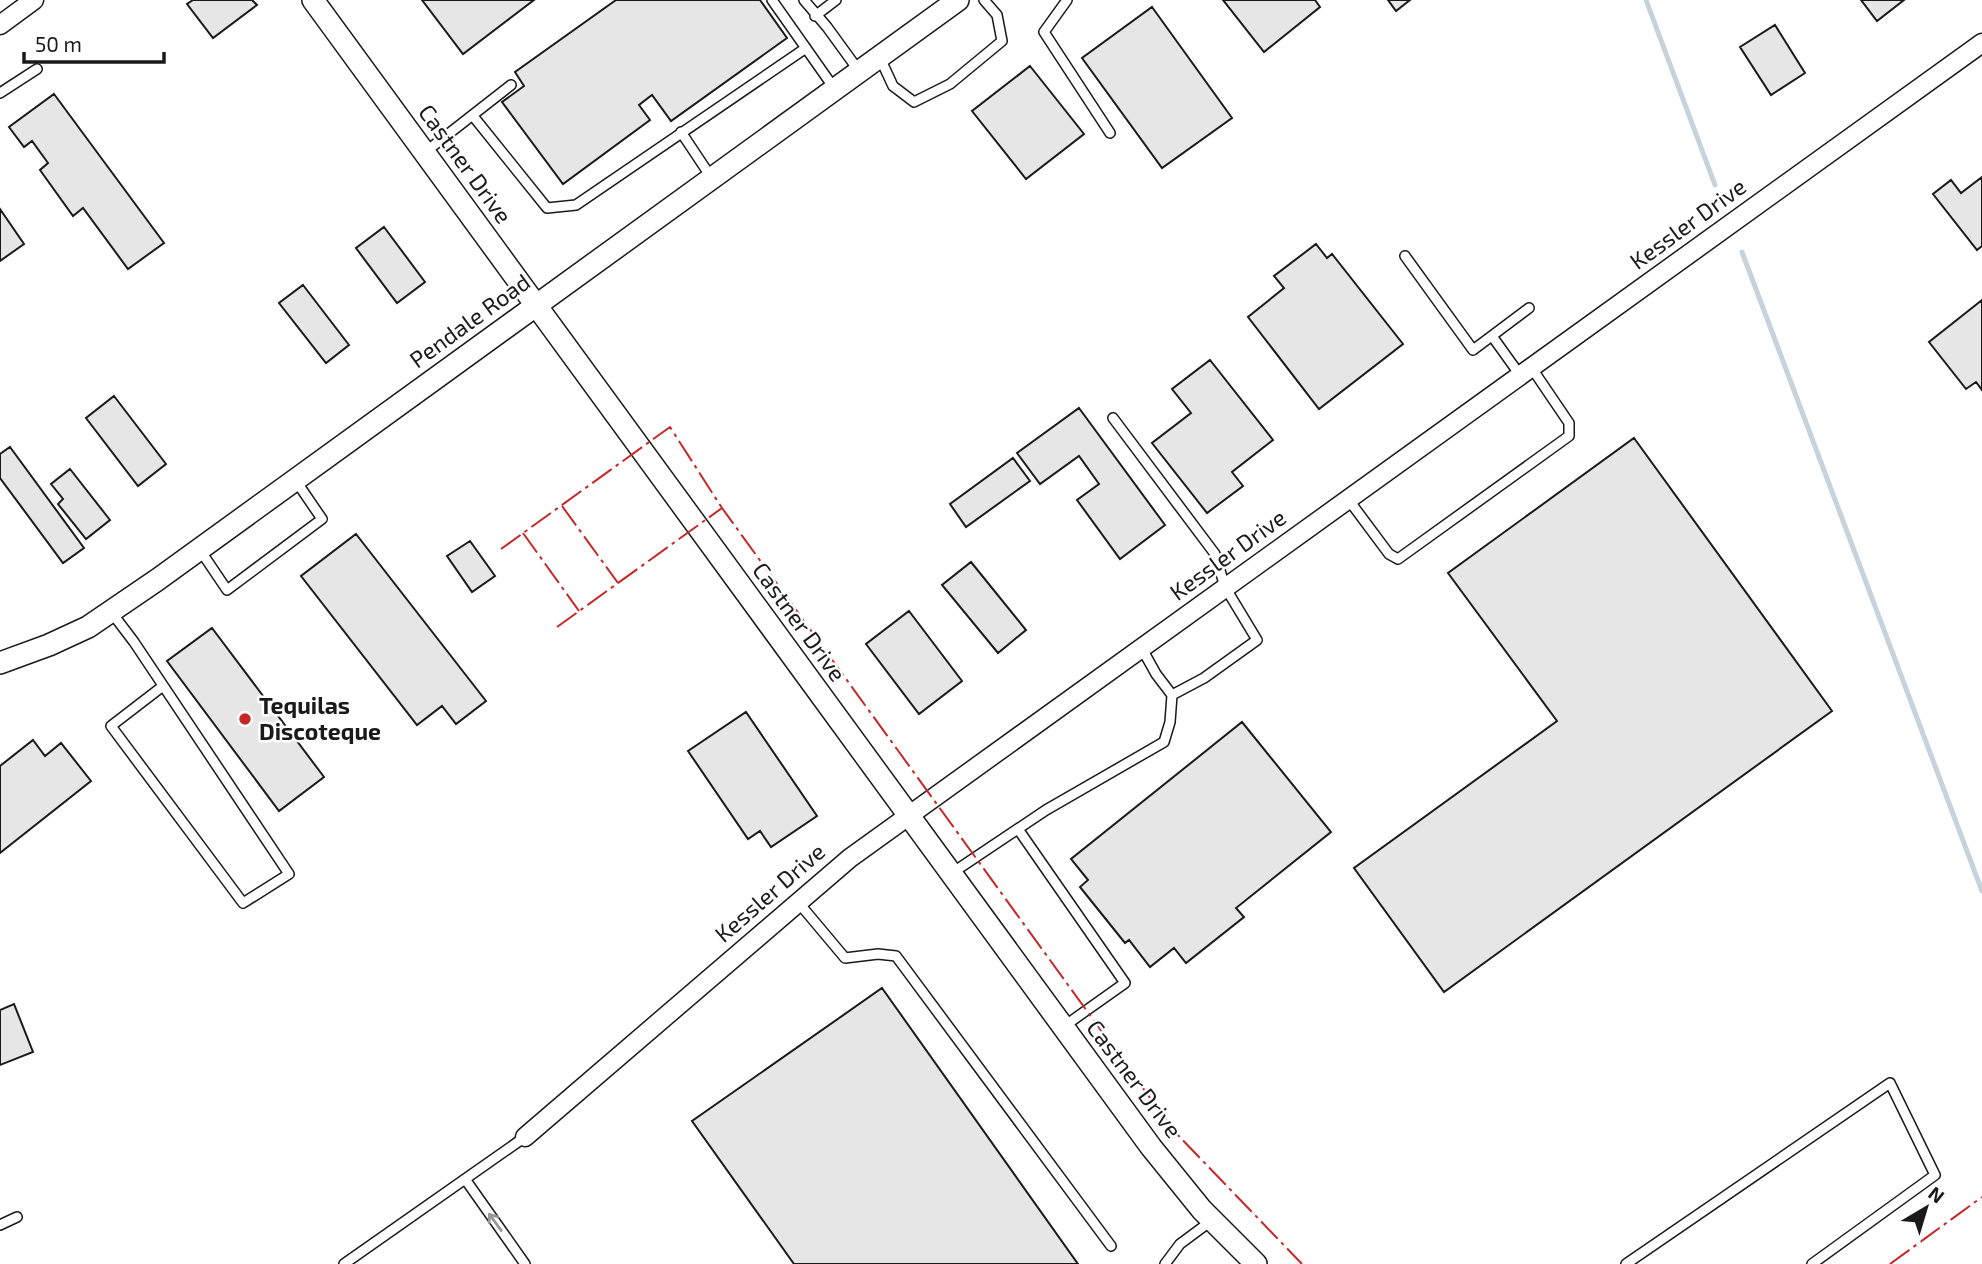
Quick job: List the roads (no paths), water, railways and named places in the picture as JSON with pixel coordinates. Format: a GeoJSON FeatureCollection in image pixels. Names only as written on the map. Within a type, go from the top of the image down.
{"type":"FeatureCollection","features":[{"type":"Feature","properties":{"kind":"street"},"geometry":{"type":"LineString","coordinates":[[0,25],[34,0]]}},
{"type":"Feature","properties":{"kind":"street","name":"Castner Drive"},"geometry":{"type":"LineString","coordinates":[[313,0],[1151,1147],[1212,1221],[1256,1264]]}},
{"type":"Feature","properties":{"kind":"street","name":"Pendale Road"},"geometry":{"type":"LineString","coordinates":[[0,663],[88,627],[200,549],[958,0]]}},
{"type":"Feature","properties":{"kind":"street","name":"Kessler Drive"},"geometry":{"type":"LineString","coordinates":[[525,1137],[850,858],[1982,43]]}},
{"type":"Feature","properties":{"kind":"lane"},"geometry":{"type":"LineString","coordinates":[[772,0],[835,89]]}},
{"type":"Feature","properties":{"kind":"lane"},"geometry":{"type":"LineString","coordinates":[[804,0],[860,72]]}},
{"type":"Feature","properties":{"kind":"lane"},"geometry":{"type":"LineString","coordinates":[[815,16],[836,0]]}},
{"type":"Feature","properties":{"kind":"lane"},"geometry":{"type":"LineString","coordinates":[[880,57],[893,86],[914,102],[950,84],[1002,41],[997,15],[984,0]]}},
{"type":"Feature","properties":{"kind":"lane"},"geometry":{"type":"LineString","coordinates":[[1067,0],[1044,33],[1110,133]]}},
{"type":"Feature","properties":{"kind":"lane"},"geometry":{"type":"LineString","coordinates":[[473,116],[547,208],[576,205],[806,48]]}},
{"type":"Feature","properties":{"kind":"lane"},"geometry":{"type":"LineString","coordinates":[[0,93],[37,69]]}},
{"type":"Feature","properties":{"kind":"lane"},"geometry":{"type":"LineString","coordinates":[[424,153],[511,85]]}},
{"type":"Feature","properties":{"kind":"lane"},"geometry":{"type":"LineString","coordinates":[[681,132],[712,178]]}},
{"type":"Feature","properties":{"kind":"lane"},"geometry":{"type":"LineString","coordinates":[[1405,256],[1474,350],[1529,308]]}},
{"type":"Feature","properties":{"kind":"lane"},"geometry":{"type":"LineString","coordinates":[[1348,499],[1389,554],[1398,559],[1569,436],[1569,423],[1526,371],[1492,336]]}},
{"type":"Feature","properties":{"kind":"lane"},"geometry":{"type":"LineString","coordinates":[[1113,418],[1214,554],[1225,587],[1257,640],[1204,678],[1172,695]]}},
{"type":"Feature","properties":{"kind":"lane"},"geometry":{"type":"LineString","coordinates":[[200,549],[227,590],[322,519],[295,480]]}},
{"type":"Feature","properties":{"kind":"lane"},"geometry":{"type":"LineString","coordinates":[[111,611],[163,686],[289,873],[243,903],[111,726],[163,686]]}},
{"type":"Feature","properties":{"kind":"lane"},"geometry":{"type":"LineString","coordinates":[[950,874],[1018,829],[1164,742],[1170,722],[1172,695],[1156,674],[1142,648]]}},
{"type":"Feature","properties":{"kind":"lane"},"geometry":{"type":"LineString","coordinates":[[1018,829],[1125,984],[1063,1027]]}},
{"type":"Feature","properties":{"kind":"lane"},"geometry":{"type":"LineString","coordinates":[[799,901],[845,958],[877,954],[896,956],[1111,1246]]}},
{"type":"Feature","properties":{"kind":"lane"},"geometry":{"type":"LineString","coordinates":[[1626,1264],[1890,1083],[1935,1175],[1812,1264]]}},
{"type":"Feature","properties":{"kind":"lane"},"geometry":{"type":"LineString","coordinates":[[344,1264],[525,1137]]}},
{"type":"Feature","properties":{"kind":"lane"},"geometry":{"type":"LineString","coordinates":[[465,1179],[525,1264]]}},
{"type":"Feature","properties":{"kind":"lane"},"geometry":{"type":"LineString","coordinates":[[0,1225],[18,1217]]}},
{"type":"Feature","properties":{"kind":"lane"},"geometry":{"type":"LineString","coordinates":[[1165,1264],[1180,1244],[1212,1221]]}},
{"type":"Feature","properties":{"kind":"waterway"},"geometry":{"type":"LineString","coordinates":[[1646,0],[1715,185]]}},
{"type":"Feature","properties":{"kind":"waterway"},"geometry":{"type":"LineString","coordinates":[[1742,252],[1982,891]]}},
{"type":"Feature","properties":{"kind":"place","name":"Tequilas Discoteque"},"geometry":{"type":"Point","coordinates":[245,719]}}]}
